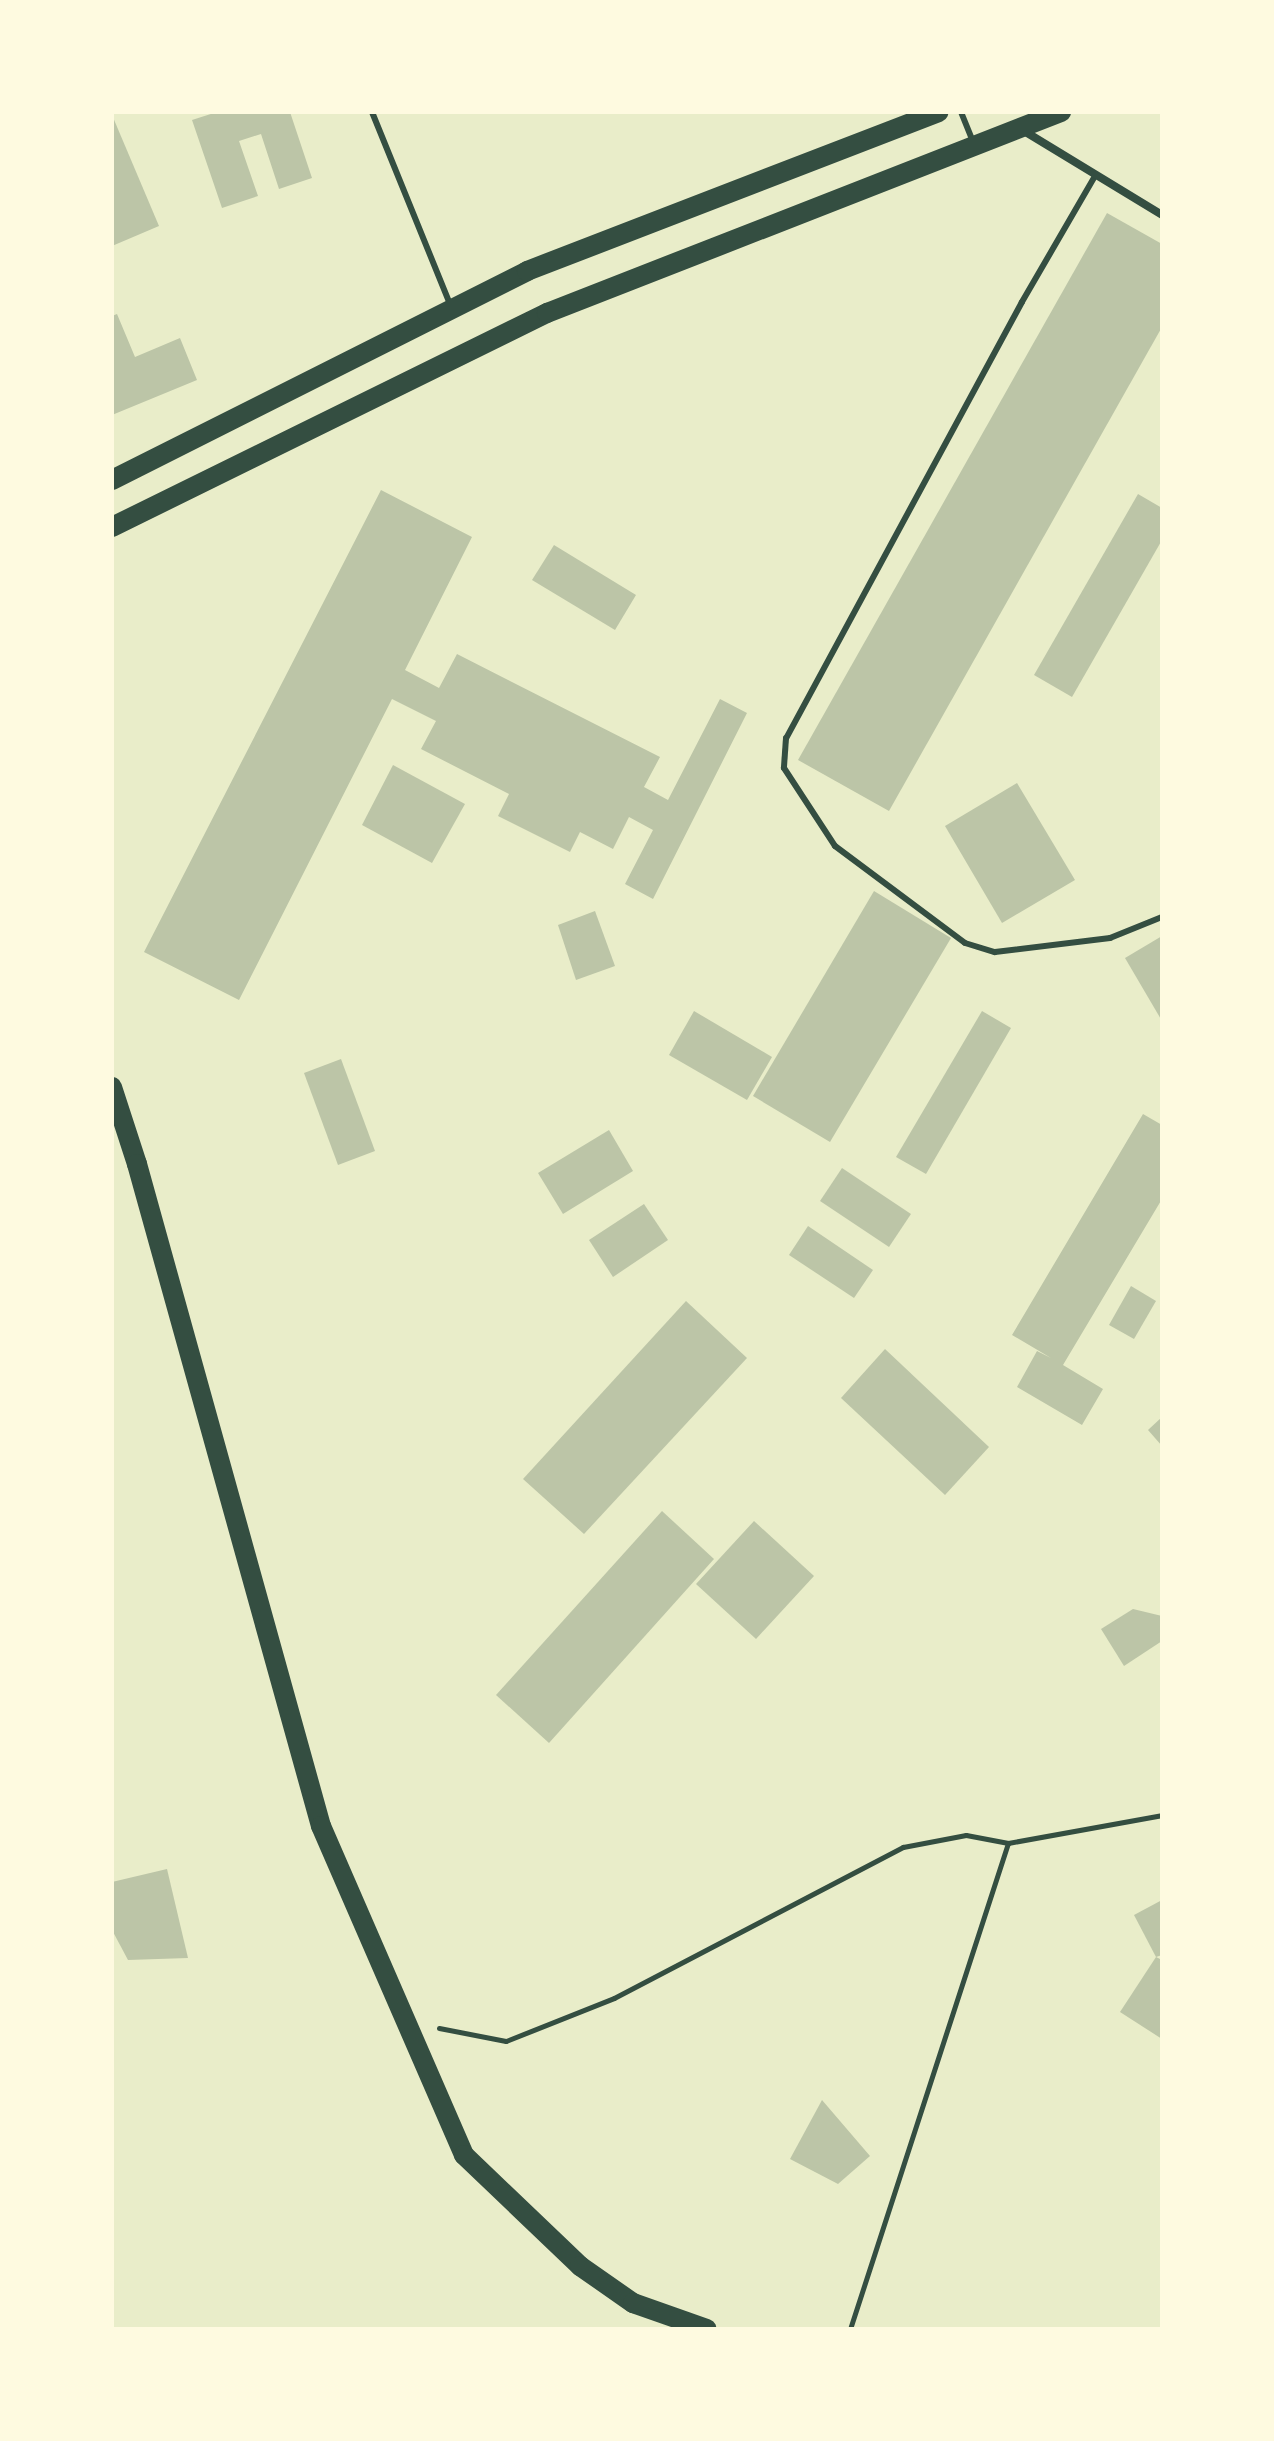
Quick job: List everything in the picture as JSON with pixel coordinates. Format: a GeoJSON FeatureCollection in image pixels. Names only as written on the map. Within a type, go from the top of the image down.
{"type":"FeatureCollection","features":[{"type":"Feature","properties":{"kind":"main road"},"geometry":{"type":"LineString","coordinates":[[112,480],[527,271],[938,112]]}},
{"type":"Feature","properties":{"kind":"main road"},"geometry":{"type":"LineString","coordinates":[[112,527],[547,313],[1061,112]]}},
{"type":"Feature","properties":{"kind":"main road"},"geometry":{"type":"LineString","coordinates":[[112,1087],[137,1164],[321,1826],[464,2155],[580,2266],[633,2303],[707,2329]]}},
{"type":"Feature","properties":{"kind":"street"},"geometry":{"type":"LineString","coordinates":[[1020,128],[1162,215]]}},
{"type":"Feature","properties":{"kind":"lane"},"geometry":{"type":"LineString","coordinates":[[372,112],[451,307]]}},
{"type":"Feature","properties":{"kind":"lane"},"geometry":{"type":"LineString","coordinates":[[961,112],[975,145]]}},
{"type":"Feature","properties":{"kind":"lane"},"geometry":{"type":"LineString","coordinates":[[1095,176],[1022,302],[786,738],[784,768],[835,846],[965,943],[995,952],[1110,938],[1162,917]]}},
{"type":"Feature","properties":{"kind":"path"},"geometry":{"type":"LineString","coordinates":[[406,2022],[506,2041],[614,1998],[903,1847],[966,1835],[1008,1843],[1162,1815]]}},
{"type":"Feature","properties":{"kind":"path"},"geometry":{"type":"LineString","coordinates":[[850,2329],[1008,1843]]}},
{"type":"Feature","properties":{"kind":"building"},"geometry":{"type":"Polygon","coordinates":[[[217,112],[290,112],[312,178],[279,189],[261,134],[239,141],[258,196],[222,208],[192,120],[217,112]]]}},
{"type":"Feature","properties":{"kind":"building"},"geometry":{"type":"Polygon","coordinates":[[[112,115],[159,226],[112,246],[112,115]]]}},
{"type":"Feature","properties":{"kind":"building"},"geometry":{"type":"Polygon","coordinates":[[[1107,213],[1162,244],[1162,327],[889,811],[798,760],[1107,213]]]}},
{"type":"Feature","properties":{"kind":"building"},"geometry":{"type":"Polygon","coordinates":[[[117,314],[135,357],[180,338],[197,380],[112,415],[112,316],[117,314]]]}},
{"type":"Feature","properties":{"kind":"building"},"geometry":{"type":"Polygon","coordinates":[[[381,490],[472,537],[405,670],[439,688],[457,654],[660,757],[644,787],[668,800],[720,699],[747,713],[653,899],[625,884],[653,830],[629,817],[613,849],[580,832],[570,852],[498,816],[509,794],[421,749],[436,721],[392,699],[239,1000],[144,952],[381,490]]]}},
{"type":"Feature","properties":{"kind":"building"},"geometry":{"type":"Polygon","coordinates":[[[1138,494],[1162,508],[1162,540],[1072,697],[1034,675],[1138,494]]]}},
{"type":"Feature","properties":{"kind":"building"},"geometry":{"type":"Polygon","coordinates":[[[554,545],[636,595],[615,630],[532,580],[554,545]]]}},
{"type":"Feature","properties":{"kind":"building"},"geometry":{"type":"Polygon","coordinates":[[[393,765],[465,804],[432,863],[362,825],[393,765]]]}},
{"type":"Feature","properties":{"kind":"building"},"geometry":{"type":"Polygon","coordinates":[[[1017,783],[1075,880],[1002,923],[945,826],[1017,783]]]}},
{"type":"Feature","properties":{"kind":"building"},"geometry":{"type":"Polygon","coordinates":[[[874,891],[951,938],[830,1142],[753,1096],[874,891]]]}},
{"type":"Feature","properties":{"kind":"building"},"geometry":{"type":"Polygon","coordinates":[[[595,911],[615,966],[576,980],[558,925],[595,911]]]}},
{"type":"Feature","properties":{"kind":"building"},"geometry":{"type":"Polygon","coordinates":[[[1162,936],[1162,1021],[1125,958],[1162,936]]]}},
{"type":"Feature","properties":{"kind":"building"},"geometry":{"type":"Polygon","coordinates":[[[694,1011],[772,1057],[747,1100],[669,1055],[694,1011]]]}},
{"type":"Feature","properties":{"kind":"building"},"geometry":{"type":"Polygon","coordinates":[[[982,1011],[1011,1028],[926,1174],[896,1157],[982,1011]]]}},
{"type":"Feature","properties":{"kind":"building"},"geometry":{"type":"Polygon","coordinates":[[[341,1059],[375,1151],[338,1165],[304,1073],[341,1059]]]}},
{"type":"Feature","properties":{"kind":"building"},"geometry":{"type":"Polygon","coordinates":[[[1143,1114],[1162,1125],[1162,1199],[1063,1365],[1103,1389],[1082,1425],[1017,1387],[1037,1351],[1051,1358],[1012,1335],[1143,1114]]]}},
{"type":"Feature","properties":{"kind":"building"},"geometry":{"type":"Polygon","coordinates":[[[609,1130],[633,1171],[563,1214],[538,1173],[609,1130]]]}},
{"type":"Feature","properties":{"kind":"building"},"geometry":{"type":"Polygon","coordinates":[[[842,1168],[911,1214],[889,1247],[820,1201],[842,1168]]]}},
{"type":"Feature","properties":{"kind":"building"},"geometry":{"type":"Polygon","coordinates":[[[644,1204],[668,1240],[613,1277],[589,1240],[644,1204]]]}},
{"type":"Feature","properties":{"kind":"building"},"geometry":{"type":"Polygon","coordinates":[[[808,1226],[873,1270],[854,1298],[789,1255],[808,1226]]]}},
{"type":"Feature","properties":{"kind":"building"},"geometry":{"type":"Polygon","coordinates":[[[1131,1286],[1156,1301],[1134,1339],[1109,1325],[1131,1286]]]}},
{"type":"Feature","properties":{"kind":"building"},"geometry":{"type":"Polygon","coordinates":[[[686,1301],[747,1358],[584,1534],[523,1479],[686,1301]]]}},
{"type":"Feature","properties":{"kind":"building"},"geometry":{"type":"Polygon","coordinates":[[[885,1349],[989,1447],[945,1495],[841,1398],[885,1349]]]}},
{"type":"Feature","properties":{"kind":"building"},"geometry":{"type":"Polygon","coordinates":[[[1162,1417],[1162,1446],[1148,1430],[1162,1417]]]}},
{"type":"Feature","properties":{"kind":"building"},"geometry":{"type":"Polygon","coordinates":[[[662,1511],[714,1559],[549,1743],[496,1695],[662,1511]]]}},
{"type":"Feature","properties":{"kind":"building"},"geometry":{"type":"Polygon","coordinates":[[[754,1521],[814,1576],[756,1639],[696,1584],[754,1521]]]}},
{"type":"Feature","properties":{"kind":"building"},"geometry":{"type":"Polygon","coordinates":[[[1133,1609],[1162,1616],[1162,1641],[1124,1666],[1101,1629],[1133,1609]]]}},
{"type":"Feature","properties":{"kind":"building"},"geometry":{"type":"Polygon","coordinates":[[[167,1869],[188,1958],[128,1960],[112,1930],[112,1882],[167,1869]]]}},
{"type":"Feature","properties":{"kind":"building"},"geometry":{"type":"Polygon","coordinates":[[[1162,1900],[1162,1955],[1156,1957],[1134,1915],[1162,1900]]]}},
{"type":"Feature","properties":{"kind":"building"},"geometry":{"type":"Polygon","coordinates":[[[1156,1957],[1162,1960],[1162,2039],[1120,2012],[1156,1957]]]}},
{"type":"Feature","properties":{"kind":"building"},"geometry":{"type":"Polygon","coordinates":[[[822,2100],[870,2156],[838,2184],[790,2159],[822,2100]]]}}]}
